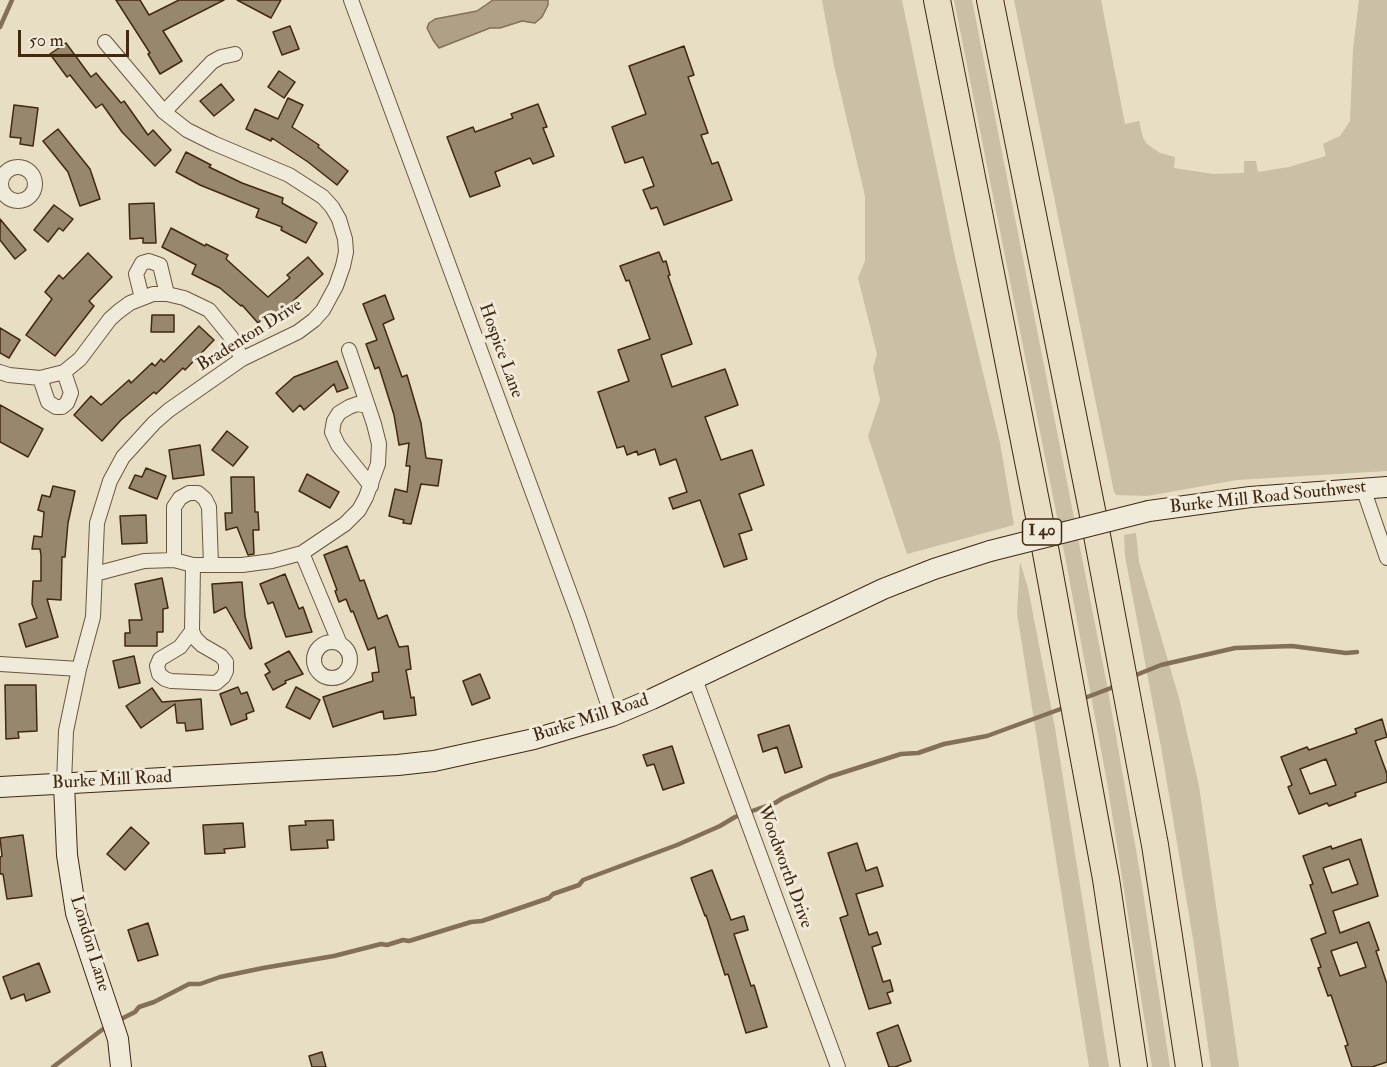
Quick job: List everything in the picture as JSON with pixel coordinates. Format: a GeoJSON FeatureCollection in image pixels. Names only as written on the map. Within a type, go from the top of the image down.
{"type":"FeatureCollection","features":[{"type":"Feature","properties":{"kind":"highway","name":"I 40"},"geometry":{"type":"LineString","coordinates":[[937,0],[1044,542],[1106,879],[1134,1067]]}},
{"type":"Feature","properties":{"kind":"highway"},"geometry":{"type":"LineString","coordinates":[[990,0],[1101,553],[1155,844],[1189,1067]]}},
{"type":"Feature","properties":{"kind":"highway"},"geometry":{"type":"LineString","coordinates":[[995,0],[1004,71]]}},
{"type":"Feature","properties":{"kind":"street","name":"Hospice Lane"},"geometry":{"type":"LineString","coordinates":[[351,0],[579,618],[612,716]]}},
{"type":"Feature","properties":{"kind":"street","name":"Bradenton Drive"},"geometry":{"type":"LineString","coordinates":[[64,784],[66,731],[93,617],[97,523],[110,480],[123,457],[162,416],[242,359],[298,332],[314,320],[323,310],[336,285],[346,252],[339,219],[322,197],[289,175],[188,130],[164,112],[105,42]]}},
{"type":"Feature","properties":{"kind":"street"},"geometry":{"type":"LineString","coordinates":[[164,112],[212,62],[220,57],[235,54]]}},
{"type":"Feature","properties":{"kind":"street"},"geometry":{"type":"LineString","coordinates":[[142,298],[136,274],[142,263],[149,261],[160,265],[167,294]]}},
{"type":"Feature","properties":{"kind":"street"},"geometry":{"type":"LineString","coordinates":[[0,372],[40,378],[64,372],[80,359],[100,331],[119,311],[153,294],[184,298],[209,310],[231,336],[242,359]]}},
{"type":"Feature","properties":{"kind":"street"},"geometry":{"type":"LineString","coordinates":[[95,574],[144,561],[174,560],[193,565],[242,565],[272,561],[302,553],[345,524],[359,510],[371,486],[378,464],[379,444],[349,350]]}},
{"type":"Feature","properties":{"kind":"street"},"geometry":{"type":"LineString","coordinates":[[40,378],[48,402],[51,405],[62,407],[67,403],[71,393],[64,372]]}},
{"type":"Feature","properties":{"kind":"street"},"geometry":{"type":"LineString","coordinates":[[368,405],[349,406],[339,413],[334,421],[332,432],[338,445],[371,486]]}},
{"type":"Feature","properties":{"kind":"street","name":"Burke Mill Road Southwest"},"geometry":{"type":"LineString","coordinates":[[1149,511],[1250,497],[1387,487]]}},
{"type":"Feature","properties":{"kind":"street"},"geometry":{"type":"LineString","coordinates":[[1363,488],[1387,558]]}},
{"type":"Feature","properties":{"kind":"street"},"geometry":{"type":"LineString","coordinates":[[174,560],[174,507],[180,498],[189,493],[198,493],[209,507],[211,565]]}},
{"type":"Feature","properties":{"kind":"street","name":"Burke Mill Road"},"geometry":{"type":"LineString","coordinates":[[0,787],[434,761],[534,739],[612,716],[883,590],[934,569],[990,551],[1149,511]]}},
{"type":"Feature","properties":{"kind":"street"},"geometry":{"type":"LineString","coordinates":[[302,553],[340,644]]}},
{"type":"Feature","properties":{"kind":"street"},"geometry":{"type":"LineString","coordinates":[[192,631],[180,647],[160,658],[157,666],[159,674],[171,681],[216,683],[226,671],[226,662],[221,656],[202,645],[192,631],[193,565]]}},
{"type":"Feature","properties":{"kind":"street"},"geometry":{"type":"LineString","coordinates":[[0,664],[79,669]]}},
{"type":"Feature","properties":{"kind":"street","name":"Woodworth Drive"},"geometry":{"type":"LineString","coordinates":[[695,679],[837,1067]]}},
{"type":"Feature","properties":{"kind":"street","name":"London Lane"},"geometry":{"type":"LineString","coordinates":[[64,784],[67,855],[76,913],[118,1039],[122,1067]]}},
{"type":"Feature","properties":{"kind":"shaded area"},"geometry":{"type":"Polygon","coordinates":[[[493,0],[548,0],[548,5],[542,17],[535,23],[522,21],[500,28],[490,28],[439,48],[427,28],[429,23],[435,19],[477,11],[493,0]]]}},
{"type":"Feature","properties":{"kind":"shaded area"},"geometry":{"type":"Polygon","coordinates":[[[822,0],[902,0],[955,257],[1000,443],[1014,525],[907,554],[868,436],[880,400],[873,368],[877,354],[858,278],[865,261],[865,196],[834,65],[822,0]]]}},
{"type":"Feature","properties":{"kind":"shaded area"},"geometry":{"type":"Polygon","coordinates":[[[954,0],[972,0],[1108,690],[1141,879],[1170,1067],[1152,1067],[1107,782],[1067,567],[954,0]]]}},
{"type":"Feature","properties":{"kind":"shaded area"},"geometry":{"type":"Polygon","coordinates":[[[1014,0],[1101,0],[1125,124],[1139,121],[1143,138],[1147,144],[1160,153],[1175,157],[1174,168],[1213,174],[1244,173],[1244,161],[1256,161],[1258,172],[1289,167],[1326,156],[1323,144],[1340,136],[1350,121],[1353,49],[1359,0],[1387,0],[1387,471],[1237,480],[1147,496],[1116,495],[1014,0]]]}},
{"type":"Feature","properties":{"kind":"shaded area"},"geometry":{"type":"Polygon","coordinates":[[[1136,533],[1139,562],[1179,698],[1199,786],[1239,1067],[1211,1067],[1194,945],[1161,747],[1125,556],[1124,535],[1136,533]]]}},
{"type":"Feature","properties":{"kind":"shaded area"},"geometry":{"type":"Polygon","coordinates":[[[1020,562],[1028,588],[1055,728],[1109,1067],[1089,1067],[1017,613],[1020,562]]]}},
{"type":"Feature","properties":{"kind":"building"},"geometry":{"type":"Polygon","coordinates":[[[116,0],[140,0],[149,15],[179,0],[224,0],[163,31],[182,61],[160,74],[148,54],[150,53],[116,0]]]}},
{"type":"Feature","properties":{"kind":"building"},"geometry":{"type":"Polygon","coordinates":[[[237,0],[281,0],[271,18],[237,0]]]}},
{"type":"Feature","properties":{"kind":"building"},"geometry":{"type":"Polygon","coordinates":[[[290,26],[299,49],[282,55],[273,32],[290,26]]]}},
{"type":"Feature","properties":{"kind":"building"},"geometry":{"type":"Polygon","coordinates":[[[66,43],[91,77],[96,73],[121,103],[124,101],[148,135],[153,130],[171,150],[155,166],[122,132],[102,104],[96,108],[70,75],[67,77],[50,54],[66,43]]]}},
{"type":"Feature","properties":{"kind":"building"},"geometry":{"type":"Polygon","coordinates":[[[684,46],[694,75],[688,77],[708,133],[701,135],[712,164],[718,162],[732,200],[664,225],[657,207],[651,209],[643,190],[654,186],[643,157],[625,163],[612,127],[646,114],[629,66],[684,46]]]}},
{"type":"Feature","properties":{"kind":"building"},"geometry":{"type":"Polygon","coordinates":[[[279,71],[295,82],[284,98],[268,87],[279,71]]]}},
{"type":"Feature","properties":{"kind":"building"},"geometry":{"type":"Polygon","coordinates":[[[221,84],[234,100],[214,116],[200,101],[221,84]]]}},
{"type":"Feature","properties":{"kind":"building"},"geometry":{"type":"Polygon","coordinates":[[[288,98],[303,105],[292,127],[319,145],[318,147],[348,171],[337,185],[272,138],[271,141],[246,129],[255,109],[278,119],[288,98]]]}},
{"type":"Feature","properties":{"kind":"building"},"geometry":{"type":"Polygon","coordinates":[[[538,104],[547,127],[543,128],[554,156],[533,164],[530,158],[495,172],[500,186],[470,197],[447,137],[473,127],[475,132],[513,118],[511,114],[538,104]]]}},
{"type":"Feature","properties":{"kind":"building"},"geometry":{"type":"Polygon","coordinates":[[[14,105],[38,108],[33,146],[20,144],[21,138],[10,137],[14,105]]]}},
{"type":"Feature","properties":{"kind":"building"},"geometry":{"type":"Polygon","coordinates":[[[58,129],[90,169],[100,199],[80,206],[68,172],[43,141],[58,129]]]}},
{"type":"Feature","properties":{"kind":"building"},"geometry":{"type":"Polygon","coordinates":[[[186,152],[211,165],[209,167],[242,183],[283,198],[282,203],[317,223],[306,243],[281,230],[282,227],[256,217],[259,209],[200,185],[176,172],[186,152]]]}},
{"type":"Feature","properties":{"kind":"building"},"geometry":{"type":"Polygon","coordinates":[[[154,203],[156,243],[143,243],[143,238],[130,239],[129,204],[154,203]]]}},
{"type":"Feature","properties":{"kind":"building"},"geometry":{"type":"Polygon","coordinates":[[[54,205],[73,219],[63,231],[59,228],[48,242],[34,230],[54,205]]]}},
{"type":"Feature","properties":{"kind":"building"},"geometry":{"type":"Polygon","coordinates":[[[0,219],[26,250],[15,259],[0,240],[0,219]]]}},
{"type":"Feature","properties":{"kind":"building"},"geometry":{"type":"Polygon","coordinates":[[[171,228],[228,255],[226,259],[268,297],[290,278],[287,275],[308,257],[323,274],[293,301],[296,305],[270,328],[262,319],[258,323],[242,305],[220,288],[192,274],[196,265],[162,247],[171,228]]]}},
{"type":"Feature","properties":{"kind":"building"},"geometry":{"type":"Polygon","coordinates":[[[659,252],[663,262],[666,261],[670,275],[668,276],[692,344],[661,355],[672,387],[725,369],[738,405],[705,417],[721,460],[752,450],[764,485],[739,494],[752,530],[739,534],[747,559],[724,567],[700,500],[673,509],[669,498],[687,492],[676,459],[660,465],[655,449],[638,455],[637,451],[627,455],[624,446],[617,448],[598,392],[629,381],[618,350],[650,339],[629,280],[626,281],[620,266],[659,252]]]}},
{"type":"Feature","properties":{"kind":"building"},"geometry":{"type":"Polygon","coordinates":[[[88,253],[112,277],[89,301],[94,306],[55,356],[26,335],[52,299],[45,292],[59,275],[63,279],[88,253]]]}},
{"type":"Feature","properties":{"kind":"building"},"geometry":{"type":"Polygon","coordinates":[[[385,295],[394,319],[383,324],[402,377],[407,375],[421,423],[426,458],[442,460],[438,486],[421,484],[411,524],[389,516],[395,489],[407,492],[410,466],[406,466],[409,443],[399,445],[394,415],[379,367],[375,369],[366,344],[377,340],[363,304],[385,295]]]}},
{"type":"Feature","properties":{"kind":"building"},"geometry":{"type":"Polygon","coordinates":[[[152,315],[174,315],[174,332],[151,332],[152,315]]]}},
{"type":"Feature","properties":{"kind":"building"},"geometry":{"type":"Polygon","coordinates":[[[199,326],[214,340],[185,370],[183,368],[156,394],[154,392],[121,420],[102,441],[74,415],[91,396],[101,405],[129,380],[131,383],[152,363],[155,366],[161,359],[164,362],[199,326]]]}},
{"type":"Feature","properties":{"kind":"building"},"geometry":{"type":"Polygon","coordinates":[[[0,328],[20,340],[9,358],[0,353],[0,328]]]}},
{"type":"Feature","properties":{"kind":"building"},"geometry":{"type":"Polygon","coordinates":[[[337,361],[348,388],[337,392],[334,384],[304,410],[300,405],[293,412],[276,393],[294,377],[337,361]]]}},
{"type":"Feature","properties":{"kind":"building"},"geometry":{"type":"Polygon","coordinates":[[[0,405],[43,429],[28,457],[0,442],[0,405]]]}},
{"type":"Feature","properties":{"kind":"building"},"geometry":{"type":"Polygon","coordinates":[[[227,431],[248,447],[233,466],[212,450],[227,431]]]}},
{"type":"Feature","properties":{"kind":"building"},"geometry":{"type":"Polygon","coordinates":[[[200,445],[204,475],[173,479],[169,450],[200,445]]]}},
{"type":"Feature","properties":{"kind":"building"},"geometry":{"type":"Polygon","coordinates":[[[146,468],[166,476],[157,499],[129,488],[135,475],[142,477],[146,468]]]}},
{"type":"Feature","properties":{"kind":"building"},"geometry":{"type":"Polygon","coordinates":[[[307,474],[339,492],[330,508],[299,491],[307,474]]]}},
{"type":"Feature","properties":{"kind":"building"},"geometry":{"type":"Polygon","coordinates":[[[231,477],[254,477],[255,512],[258,512],[259,530],[253,530],[254,554],[248,555],[237,527],[226,530],[225,513],[232,513],[231,477]]]}},
{"type":"Feature","properties":{"kind":"building"},"geometry":{"type":"Polygon","coordinates":[[[53,486],[75,491],[68,523],[65,557],[62,557],[61,600],[47,599],[58,637],[26,647],[19,624],[37,618],[32,604],[33,581],[41,581],[40,549],[32,549],[34,536],[42,537],[44,512],[38,510],[42,495],[50,497],[53,486]]]}},
{"type":"Feature","properties":{"kind":"building"},"geometry":{"type":"Polygon","coordinates":[[[146,515],[147,543],[122,544],[120,516],[146,515]]]}},
{"type":"Feature","properties":{"kind":"building"},"geometry":{"type":"Polygon","coordinates":[[[347,546],[360,581],[364,580],[378,619],[387,615],[399,647],[408,646],[411,669],[406,670],[411,698],[414,697],[416,715],[384,719],[383,711],[333,727],[323,697],[373,681],[372,673],[379,672],[375,647],[368,650],[346,599],[339,602],[324,555],[347,546]]]}},
{"type":"Feature","properties":{"kind":"building"},"geometry":{"type":"Polygon","coordinates":[[[285,574],[299,609],[303,607],[312,632],[286,637],[273,602],[268,604],[260,584],[285,574]]]}},
{"type":"Feature","properties":{"kind":"building"},"geometry":{"type":"Polygon","coordinates":[[[162,578],[168,608],[163,609],[163,632],[157,632],[157,646],[125,646],[125,633],[130,633],[129,620],[142,620],[135,584],[162,578]]]}},
{"type":"Feature","properties":{"kind":"building"},"geometry":{"type":"Polygon","coordinates":[[[242,582],[245,616],[252,648],[250,649],[226,607],[214,613],[212,584],[242,582]]]}},
{"type":"Feature","properties":{"kind":"building"},"geometry":{"type":"Polygon","coordinates":[[[289,651],[303,674],[285,681],[286,683],[273,690],[265,675],[270,672],[265,664],[289,651]]]}},
{"type":"Feature","properties":{"kind":"building"},"geometry":{"type":"Polygon","coordinates":[[[134,656],[140,683],[119,688],[113,661],[134,656]]]}},
{"type":"Feature","properties":{"kind":"building"},"geometry":{"type":"Polygon","coordinates":[[[480,674],[490,698],[472,705],[463,681],[480,674]]]}},
{"type":"Feature","properties":{"kind":"building"},"geometry":{"type":"Polygon","coordinates":[[[5,685],[36,685],[37,731],[18,732],[19,738],[6,739],[5,685]]]}},
{"type":"Feature","properties":{"kind":"building"},"geometry":{"type":"Polygon","coordinates":[[[238,687],[241,694],[247,692],[254,711],[246,714],[247,719],[231,725],[220,694],[238,687]]]}},
{"type":"Feature","properties":{"kind":"building"},"geometry":{"type":"Polygon","coordinates":[[[296,687],[320,700],[310,719],[286,707],[296,687]]]}},
{"type":"Feature","properties":{"kind":"building"},"geometry":{"type":"Polygon","coordinates":[[[152,688],[162,702],[201,699],[203,729],[186,731],[185,723],[177,723],[175,704],[141,728],[126,706],[152,688]]]}},
{"type":"Feature","properties":{"kind":"building"},"geometry":{"type":"Polygon","coordinates":[[[1382,719],[1387,737],[1375,741],[1387,774],[1387,782],[1355,793],[1356,796],[1329,806],[1327,803],[1299,814],[1288,787],[1292,785],[1281,757],[1357,733],[1355,729],[1382,719]],[[1326,759],[1300,769],[1310,794],[1336,785],[1326,759]]]}},
{"type":"Feature","properties":{"kind":"building"},"geometry":{"type":"Polygon","coordinates":[[[789,725],[802,767],[785,773],[777,747],[763,752],[758,735],[789,725]]]}},
{"type":"Feature","properties":{"kind":"building"},"geometry":{"type":"Polygon","coordinates":[[[672,746],[684,783],[663,790],[654,764],[647,766],[643,755],[672,746]]]}},
{"type":"Feature","properties":{"kind":"building"},"geometry":{"type":"Polygon","coordinates":[[[333,820],[334,840],[327,840],[328,848],[291,850],[289,826],[306,825],[305,821],[333,820]]]}},
{"type":"Feature","properties":{"kind":"building"},"geometry":{"type":"Polygon","coordinates":[[[243,823],[245,847],[224,849],[225,853],[205,854],[203,825],[243,823]]]}},
{"type":"Feature","properties":{"kind":"building"},"geometry":{"type":"Polygon","coordinates":[[[131,827],[149,843],[125,870],[107,854],[131,827]]]}},
{"type":"Feature","properties":{"kind":"building"},"geometry":{"type":"Polygon","coordinates":[[[23,835],[32,896],[7,899],[3,874],[0,874],[0,857],[2,856],[0,838],[23,835]]]}},
{"type":"Feature","properties":{"kind":"building"},"geometry":{"type":"Polygon","coordinates":[[[1361,839],[1378,896],[1333,911],[1340,933],[1369,922],[1379,950],[1376,951],[1387,984],[1387,1062],[1372,1067],[1352,1067],[1345,1046],[1348,1045],[1331,995],[1328,996],[1318,968],[1321,967],[1311,939],[1326,933],[1303,856],[1331,846],[1332,849],[1361,839]],[[1349,859],[1323,868],[1332,893],[1358,884],[1349,859]],[[1357,942],[1331,951],[1340,976],[1366,967],[1357,942]]]}},
{"type":"Feature","properties":{"kind":"building"},"geometry":{"type":"Polygon","coordinates":[[[857,843],[866,871],[877,867],[883,886],[856,894],[869,935],[877,932],[881,944],[872,947],[883,982],[890,980],[893,991],[887,993],[891,1003],[869,1009],[840,918],[848,915],[828,853],[857,843]]]}},
{"type":"Feature","properties":{"kind":"building"},"geometry":{"type":"Polygon","coordinates":[[[712,870],[731,920],[744,916],[748,930],[734,934],[767,1027],[746,1033],[728,974],[725,975],[706,915],[691,878],[712,870]]]}},
{"type":"Feature","properties":{"kind":"building"},"geometry":{"type":"Polygon","coordinates":[[[148,923],[158,955],[138,961],[128,930],[148,923]]]}},
{"type":"Feature","properties":{"kind":"building"},"geometry":{"type":"Polygon","coordinates":[[[39,963],[50,992],[26,1001],[24,994],[11,999],[3,977],[39,963]]]}},
{"type":"Feature","properties":{"kind":"building"},"geometry":{"type":"Polygon","coordinates":[[[898,1025],[911,1061],[889,1067],[877,1033],[898,1025]]]}},
{"type":"Feature","properties":{"kind":"building"},"geometry":{"type":"Polygon","coordinates":[[[322,1052],[326,1067],[312,1067],[309,1056],[322,1052]]]}},
{"type":"Feature","properties":{"kind":"waterway"},"geometry":{"type":"LineString","coordinates":[[0,27],[12,0]]}},
{"type":"Feature","properties":{"kind":"waterway"},"geometry":{"type":"LineString","coordinates":[[1131,677],[1161,665],[1235,648],[1292,646],[1346,653],[1357,652]]}},
{"type":"Feature","properties":{"kind":"waterway"},"geometry":{"type":"LineString","coordinates":[[1082,699],[1111,688],[1115,684]]}},
{"type":"Feature","properties":{"kind":"waterway"},"geometry":{"type":"LineString","coordinates":[[117,1021],[135,1012],[139,1007],[189,984],[200,984],[220,977],[334,956],[381,944],[409,941],[471,922],[482,921],[549,898],[553,894],[579,885],[583,880],[677,845],[735,817],[775,803],[829,777],[901,754],[918,753],[944,744],[987,736],[1066,707]]}},
{"type":"Feature","properties":{"kind":"waterway"},"geometry":{"type":"LineString","coordinates":[[53,1067],[107,1026]]}}]}
